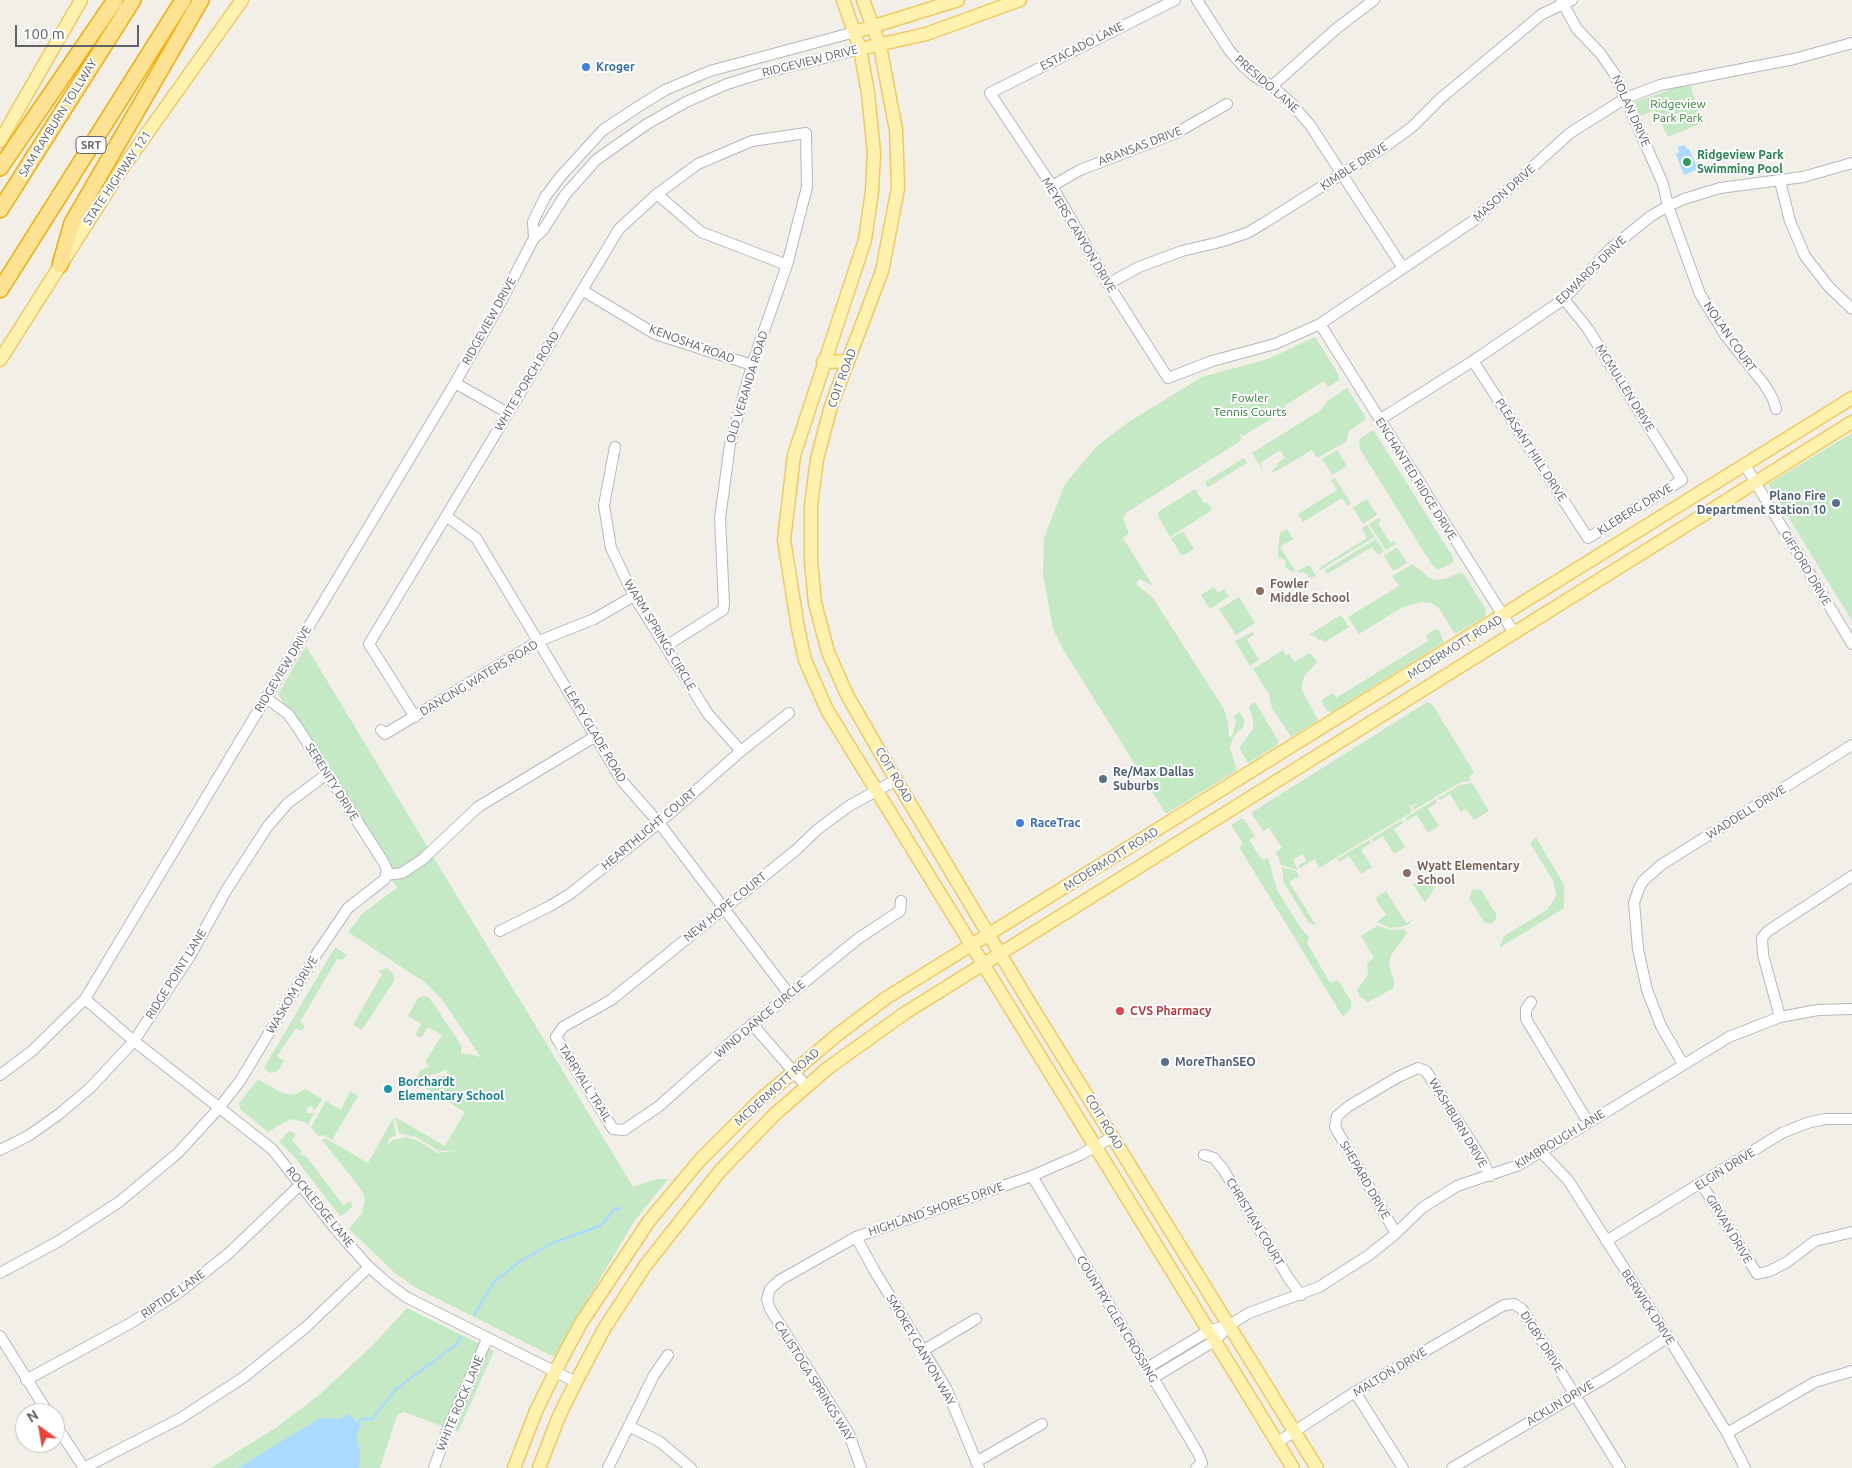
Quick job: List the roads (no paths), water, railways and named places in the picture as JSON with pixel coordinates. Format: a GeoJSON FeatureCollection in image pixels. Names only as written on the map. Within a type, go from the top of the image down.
{"type":"FeatureCollection","features":[{"type":"Feature","properties":{"kind":"highway"},"geometry":{"type":"LineString","coordinates":[[0,168],[115,0]]}},
{"type":"Feature","properties":{"kind":"highway","name":"SAM RAYBURN TOLLWAY"},"geometry":{"type":"LineString","coordinates":[[0,210],[133,0]]}},
{"type":"Feature","properties":{"kind":"highway","name":"SRT"},"geometry":{"type":"LineString","coordinates":[[0,290],[183,0]]}},
{"type":"Feature","properties":{"kind":"highway"},"geometry":{"type":"LineString","coordinates":[[60,265],[72,224],[201,0]]}},
{"type":"Feature","properties":{"kind":"main road"},"geometry":{"type":"LineString","coordinates":[[0,141],[80,0]]}},
{"type":"Feature","properties":{"kind":"main road","name":"STATE HIGHWAY 121"},"geometry":{"type":"LineString","coordinates":[[0,360],[121,170],[242,0]]}},
{"type":"Feature","properties":{"kind":"main road","name":"COIT ROAD"},"geometry":{"type":"LineString","coordinates":[[843,0],[860,49],[868,93],[874,153],[872,191],[865,240],[823,362],[794,455],[784,540],[805,660],[827,710],[973,944],[1293,1468]]}},
{"type":"Feature","properties":{"kind":"main road","name":"COIT ROAD"},"geometry":{"type":"LineString","coordinates":[[863,0],[880,46],[896,130],[898,188],[882,271],[825,427],[813,485],[811,561],[815,603],[828,652],[835,671],[896,780],[1228,1326],[1317,1468]]}},
{"type":"Feature","properties":{"kind":"main road","name":"RIDGEVIEW DRIVE"},"geometry":{"type":"LineString","coordinates":[[855,32],[958,0]]}},
{"type":"Feature","properties":{"kind":"main road","name":"RIDGEVIEW DRIVE"},"geometry":{"type":"LineString","coordinates":[[860,49],[880,46],[926,34],[1020,0]]}},
{"type":"Feature","properties":{"kind":"main road"},"geometry":{"type":"LineString","coordinates":[[823,362],[848,361]]}},
{"type":"Feature","properties":{"kind":"main road"},"geometry":{"type":"LineString","coordinates":[[823,362],[843,377]]}},
{"type":"Feature","properties":{"kind":"main road","name":"MCDERMOTT ROAD"},"geometry":{"type":"LineString","coordinates":[[514,1468],[536,1411],[581,1323],[648,1221],[700,1160],[759,1101],[836,1035],[886,998],[1504,617],[1852,398]]}},
{"type":"Feature","properties":{"kind":"main road"},"geometry":{"type":"LineString","coordinates":[[1827,414],[1838,431]]}},
{"type":"Feature","properties":{"kind":"main road","name":"MCDERMOTT ROAD"},"geometry":{"type":"LineString","coordinates":[[539,1468],[559,1416],[604,1329],[666,1237],[720,1171],[806,1086],[901,1016],[1852,422]]}},
{"type":"Feature","properties":{"kind":"main road"},"geometry":{"type":"LineString","coordinates":[[1652,524],[1663,540]]}},
{"type":"Feature","properties":{"kind":"main road"},"geometry":{"type":"LineString","coordinates":[[1288,750],[1298,768]]}},
{"type":"Feature","properties":{"kind":"main road"},"geometry":{"type":"LineString","coordinates":[[1159,829],[1171,847]]}},
{"type":"Feature","properties":{"kind":"main road"},"geometry":{"type":"LineString","coordinates":[[1039,1054],[1050,1058],[1063,1079],[1068,1080],[1075,1075]]}},
{"type":"Feature","properties":{"kind":"street","name":"ESTACADO LANE"},"geometry":{"type":"LineString","coordinates":[[990,93],[1174,0]]}},
{"type":"Feature","properties":{"kind":"street","name":"PRESIDO LANE"},"geometry":{"type":"LineString","coordinates":[[1197,0],[1229,50],[1254,76],[1272,86],[1291,103],[1310,125],[1403,268]]}},
{"type":"Feature","properties":{"kind":"street"},"geometry":{"type":"LineString","coordinates":[[1272,86],[1337,28],[1374,0]]}},
{"type":"Feature","properties":{"kind":"street","name":"NOLAN DRIVE"},"geometry":{"type":"LineString","coordinates":[[1565,1],[1577,29],[1600,53],[1614,73],[1663,184],[1668,206]]}},
{"type":"Feature","properties":{"kind":"street","name":"KIMBLE DRIVE"},"geometry":{"type":"LineString","coordinates":[[1108,284],[1140,267],[1182,251],[1247,233],[1342,174],[1412,127],[1441,98],[1524,28],[1542,14],[1565,1]]}},
{"type":"Feature","properties":{"kind":"street","name":"RIDGEVIEW DRIVE"},"geometry":{"type":"LineString","coordinates":[[534,238],[533,222],[545,197],[561,176],[603,130],[636,108],[665,90],[710,71],[855,32]]}},
{"type":"Feature","properties":{"kind":"street","name":"MASON DRIVE"},"geometry":{"type":"LineString","coordinates":[[1168,378],[1235,354],[1275,344],[1320,324],[1473,221],[1570,133],[1626,98],[1660,85],[1794,59],[1852,43]]}},
{"type":"Feature","properties":{"kind":"street","name":"RIDGEVIEW DRIVE"},"geometry":{"type":"LineString","coordinates":[[0,1076],[32,1051],[85,999],[455,383],[534,238],[543,230],[565,195],[596,160],[647,124],[686,102],[727,84],[818,58],[860,49]]}},
{"type":"Feature","properties":{"kind":"street","name":"MEYERS CANYON DRIVE"},"geometry":{"type":"LineString","coordinates":[[990,93],[1052,186],[1108,284],[1168,378]]}},
{"type":"Feature","properties":{"kind":"street","name":"ARANSAS DRIVE"},"geometry":{"type":"LineString","coordinates":[[1052,186],[1080,170],[1176,133],[1227,104]]}},
{"type":"Feature","properties":{"kind":"street","name":"WHITE PORCH ROAD"},"geometry":{"type":"LineString","coordinates":[[415,717],[369,644],[619,229],[657,194],[698,164],[752,142],[806,134]]}},
{"type":"Feature","properties":{"kind":"street","name":"OLD VERANDA ROAD"},"geometry":{"type":"LineString","coordinates":[[666,646],[722,610],[720,518],[730,444],[752,366],[787,265],[807,187],[806,134]]}},
{"type":"Feature","properties":{"kind":"street","name":"EDWARDS DRIVE"},"geometry":{"type":"LineString","coordinates":[[1379,420],[1473,361],[1564,299],[1610,249],[1651,216],[1668,206],[1720,188],[1780,181],[1852,163]]}},
{"type":"Feature","properties":{"kind":"street"},"geometry":{"type":"LineString","coordinates":[[1780,181],[1790,220],[1805,256],[1829,287],[1852,309]]}},
{"type":"Feature","properties":{"kind":"street"},"geometry":{"type":"LineString","coordinates":[[657,194],[701,232],[787,265]]}},
{"type":"Feature","properties":{"kind":"street","name":"NOLAN COURT"},"geometry":{"type":"LineString","coordinates":[[1668,206],[1700,294],[1725,335],[1764,384],[1773,398],[1776,409]]}},
{"type":"Feature","properties":{"kind":"street","name":"KENOSHA ROAD"},"geometry":{"type":"LineString","coordinates":[[582,290],[655,334],[752,366]]}},
{"type":"Feature","properties":{"kind":"street","name":"MCMULLEN DRIVE"},"geometry":{"type":"LineString","coordinates":[[1564,299],[1588,329],[1682,480]]}},
{"type":"Feature","properties":{"kind":"street","name":"ENCHANTED RIDGE DRIVE"},"geometry":{"type":"LineString","coordinates":[[1320,324],[1514,633]]}},
{"type":"Feature","properties":{"kind":"street","name":"PLEASANT HILL DRIVE"},"geometry":{"type":"LineString","coordinates":[[1473,361],[1588,538]]}},
{"type":"Feature","properties":{"kind":"street"},"geometry":{"type":"LineString","coordinates":[[455,383],[508,413]]}},
{"type":"Feature","properties":{"kind":"street","name":"WARM SPRINGS CIRCLE"},"geometry":{"type":"LineString","coordinates":[[615,448],[604,505],[611,548],[634,596],[708,714],[741,751]]}},
{"type":"Feature","properties":{"kind":"street","name":"GIFFORD DRIVE"},"geometry":{"type":"LineString","coordinates":[[1745,466],[1852,644]]}},
{"type":"Feature","properties":{"kind":"street","name":"KLEBERG DRIVE"},"geometry":{"type":"LineString","coordinates":[[1588,538],[1682,480]]}},
{"type":"Feature","properties":{"kind":"street","name":"LEAFY GLADE ROAD"},"geometry":{"type":"LineString","coordinates":[[446,516],[476,538],[622,781],[659,823],[789,994]]}},
{"type":"Feature","properties":{"kind":"street","name":"DANCING WATERS ROAD"},"geometry":{"type":"LineString","coordinates":[[381,730],[385,734],[539,641],[594,620],[634,596]]}},
{"type":"Feature","properties":{"kind":"street","name":"SERENITY DRIVE"},"geometry":{"type":"LineString","coordinates":[[266,698],[288,714],[384,863],[386,874]]}},
{"type":"Feature","properties":{"kind":"street","name":"HEARTHLIGHT COURT"},"geometry":{"type":"LineString","coordinates":[[500,931],[570,894],[659,823],[741,751],[789,713]]}},
{"type":"Feature","properties":{"kind":"street"},"geometry":{"type":"LineString","coordinates":[[386,874],[402,873],[409,869],[423,859],[478,807],[596,736]]}},
{"type":"Feature","properties":{"kind":"street","name":"WADDELL DRIVE"},"geometry":{"type":"LineString","coordinates":[[1682,1064],[1661,1026],[1647,990],[1638,949],[1634,903],[1643,881],[1661,865],[1852,745]]}},
{"type":"Feature","properties":{"kind":"street","name":"RIDGE POINT LANE"},"geometry":{"type":"LineString","coordinates":[[0,1150],[28,1136],[58,1115],[100,1078],[134,1041],[190,956],[227,889],[268,826],[288,802],[327,774]]}},
{"type":"Feature","properties":{"kind":"street","name":"NEW HOPE COURT"},"geometry":{"type":"LineString","coordinates":[[556,1037],[563,1027],[610,1000],[796,850],[818,829],[849,806],[896,780]]}},
{"type":"Feature","properties":{"kind":"street","name":"WASKOM DRIVE"},"geometry":{"type":"LineString","coordinates":[[0,1272],[59,1241],[120,1202],[178,1153],[219,1108],[240,1081],[333,928],[348,908],[381,883],[386,874]]}},
{"type":"Feature","properties":{"kind":"street"},"geometry":{"type":"LineString","coordinates":[[1780,1017],[1763,955],[1762,938],[1768,931],[1852,876]]}},
{"type":"Feature","properties":{"kind":"street","name":"WIND DANCE CIRCLE"},"geometry":{"type":"LineString","coordinates":[[613,1129],[624,1130],[658,1107],[789,994],[859,938],[900,911],[902,901]]}},
{"type":"Feature","properties":{"kind":"street","name":"ROCKLEDGE LANE"},"geometry":{"type":"LineString","coordinates":[[85,999],[134,1041],[272,1149],[368,1266],[406,1297],[576,1382]]}},
{"type":"Feature","properties":{"kind":"street"},"geometry":{"type":"LineString","coordinates":[[1531,1002],[1526,1009],[1526,1020],[1588,1122]]}},
{"type":"Feature","properties":{"kind":"street","name":"KIMBROUGH LANE"},"geometry":{"type":"LineString","coordinates":[[1213,1335],[1249,1313],[1301,1295],[1320,1286],[1369,1255],[1393,1236],[1422,1208],[1457,1186],[1519,1165],[1729,1037],[1780,1017],[1818,1010],[1852,1009]]}},
{"type":"Feature","properties":{"kind":"street"},"geometry":{"type":"LineString","coordinates":[[752,1024],[806,1086]]}},
{"type":"Feature","properties":{"kind":"street","name":"TARRYALL TRAIL"},"geometry":{"type":"LineString","coordinates":[[556,1037],[613,1129]]}},
{"type":"Feature","properties":{"kind":"street","name":"WASHBURN DRIVE"},"geometry":{"type":"LineString","coordinates":[[1335,1127],[1337,1116],[1349,1106],[1418,1068],[1426,1071],[1482,1159],[1490,1176]]}},
{"type":"Feature","properties":{"kind":"street","name":"ELGIN DRIVE"},"geometry":{"type":"LineString","coordinates":[[1606,1241],[1782,1134],[1807,1123],[1825,1119],[1852,1119]]}},
{"type":"Feature","properties":{"kind":"street","name":"SHEPARD DRIVE"},"geometry":{"type":"LineString","coordinates":[[1335,1127],[1395,1232]]}},
{"type":"Feature","properties":{"kind":"street","name":"HIGHLAND SHORES DRIVE"},"geometry":{"type":"LineString","coordinates":[[767,1294],[780,1280],[856,1236],[1032,1176],[1080,1155],[1113,1137]]}},
{"type":"Feature","properties":{"kind":"street","name":"BERWICK DRIVE"},"geometry":{"type":"LineString","coordinates":[[1541,1152],[1568,1180],[1668,1337],[1727,1433],[1745,1468]]}},
{"type":"Feature","properties":{"kind":"street","name":"CHRISTIAN COURT"},"geometry":{"type":"LineString","coordinates":[[1204,1155],[1214,1158],[1223,1169],[1289,1279],[1301,1295]]}},
{"type":"Feature","properties":{"kind":"street","name":"COUNTRY GLEN CROSSING"},"geometry":{"type":"LineString","coordinates":[[1032,1176],[1198,1453],[1199,1465]]}},
{"type":"Feature","properties":{"kind":"street","name":"GIRVAN DRIVE"},"geometry":{"type":"LineString","coordinates":[[1702,1183],[1757,1274],[1770,1272],[1815,1241],[1852,1232]]}},
{"type":"Feature","properties":{"kind":"street","name":"RIPTIDE LANE"},"geometry":{"type":"LineString","coordinates":[[26,1380],[129,1324],[177,1294],[228,1254],[301,1184]]}},
{"type":"Feature","properties":{"kind":"street","name":"SMOKEY CANYON WAY"},"geometry":{"type":"LineString","coordinates":[[856,1236],[874,1270],[946,1388],[978,1465]]}},
{"type":"Feature","properties":{"kind":"street"},"geometry":{"type":"LineString","coordinates":[[65,1439],[84,1468],[181,1418],[244,1377],[306,1327],[368,1266]]}},
{"type":"Feature","properties":{"kind":"street","name":"CALISTOGA SPRINGS WAY"},"geometry":{"type":"LineString","coordinates":[[767,1294],[770,1309],[849,1434],[861,1468]]}},
{"type":"Feature","properties":{"kind":"street","name":"DIGBY DRIVE"},"geometry":{"type":"LineString","coordinates":[[1504,1305],[1516,1304],[1522,1309],[1620,1468]]}},
{"type":"Feature","properties":{"kind":"street","name":"MALTON DRIVE"},"geometry":{"type":"LineString","coordinates":[[1278,1442],[1356,1392],[1504,1305]]}},
{"type":"Feature","properties":{"kind":"street"},"geometry":{"type":"LineString","coordinates":[[924,1350],[976,1319]]}},
{"type":"Feature","properties":{"kind":"street"},"geometry":{"type":"LineString","coordinates":[[1147,1368],[1213,1335]]}},
{"type":"Feature","properties":{"kind":"street"},"geometry":{"type":"LineString","coordinates":[[1153,1378],[1213,1335]]}},
{"type":"Feature","properties":{"kind":"street"},"geometry":{"type":"LineString","coordinates":[[0,1336],[41,1403]]}},
{"type":"Feature","properties":{"kind":"street","name":"ACKLIN DRIVE"},"geometry":{"type":"LineString","coordinates":[[1452,1468],[1668,1337]]}},
{"type":"Feature","properties":{"kind":"street","name":"WHITE ROCK LANE"},"geometry":{"type":"LineString","coordinates":[[434,1468],[447,1431],[487,1339]]}},
{"type":"Feature","properties":{"kind":"street"},"geometry":{"type":"LineString","coordinates":[[608,1468],[654,1375],[668,1355]]}},
{"type":"Feature","properties":{"kind":"street"},"geometry":{"type":"LineString","coordinates":[[1727,1433],[1815,1382],[1852,1371]]}},
{"type":"Feature","properties":{"kind":"street"},"geometry":{"type":"LineString","coordinates":[[1356,1392],[1403,1468]]}},
{"type":"Feature","properties":{"kind":"street"},"geometry":{"type":"LineString","coordinates":[[978,1465],[1042,1424]]}},
{"type":"Feature","properties":{"kind":"street"},"geometry":{"type":"LineString","coordinates":[[629,1426],[660,1442],[691,1468]]}},
{"type":"Feature","properties":{"kind":"water","name":"Ridgeview Park Swimming Pool"},"geometry":{"type":"Polygon","coordinates":[[[1684,145],[1689,149],[1698,169],[1684,175],[1676,154],[1679,152],[1678,147],[1684,145]]]}},
{"type":"Feature","properties":{"kind":"water"},"geometry":{"type":"Polygon","coordinates":[[[348,1414],[361,1426],[356,1435],[360,1451],[360,1464],[358,1468],[238,1468],[320,1418],[340,1419],[348,1414]]]}},
{"type":"Feature","properties":{"kind":"waterway"},"geometry":{"type":"LineString","coordinates":[[474,1315],[494,1282],[519,1262],[552,1243],[600,1226],[614,1210],[621,1208]]}},
{"type":"Feature","properties":{"kind":"waterway"},"geometry":{"type":"LineString","coordinates":[[356,1424],[362,1419],[372,1419],[396,1389],[457,1344],[461,1336]]}},
{"type":"Feature","properties":{"kind":"place","name":"Kroger"},"geometry":{"type":"Point","coordinates":[586,67]}},
{"type":"Feature","properties":{"kind":"place","name":"Ridgeview Park Swimming Pool"},"geometry":{"type":"Point","coordinates":[1687,162]}},
{"type":"Feature","properties":{"kind":"place","name":"Plano Fire Department Station 10"},"geometry":{"type":"Point","coordinates":[1836,503]}},
{"type":"Feature","properties":{"kind":"place","name":"Fowler Middle School"},"geometry":{"type":"Point","coordinates":[1260,591]}},
{"type":"Feature","properties":{"kind":"place","name":"Re/Max Dallas Suburbs"},"geometry":{"type":"Point","coordinates":[1103,779]}},
{"type":"Feature","properties":{"kind":"place","name":"RaceTrac"},"geometry":{"type":"Point","coordinates":[1020,823]}},
{"type":"Feature","properties":{"kind":"place","name":"Wyatt Elementary School"},"geometry":{"type":"Point","coordinates":[1407,873]}},
{"type":"Feature","properties":{"kind":"place","name":"CVS Pharmacy"},"geometry":{"type":"Point","coordinates":[1120,1011]}},
{"type":"Feature","properties":{"kind":"place","name":"MoreThanSEO"},"geometry":{"type":"Point","coordinates":[1165,1062]}},
{"type":"Feature","properties":{"kind":"place","name":"Borchardt Elementary School"},"geometry":{"type":"Point","coordinates":[388,1089]}},
{"type":"Feature","properties":{"kind":"park label","name":"Ridgeview Park Park"},"geometry":{"type":"Point","coordinates":[1678,111]}},
{"type":"Feature","properties":{"kind":"park label","name":"Fowler Tennis Courts"},"geometry":{"type":"Point","coordinates":[1250,405]}}]}
